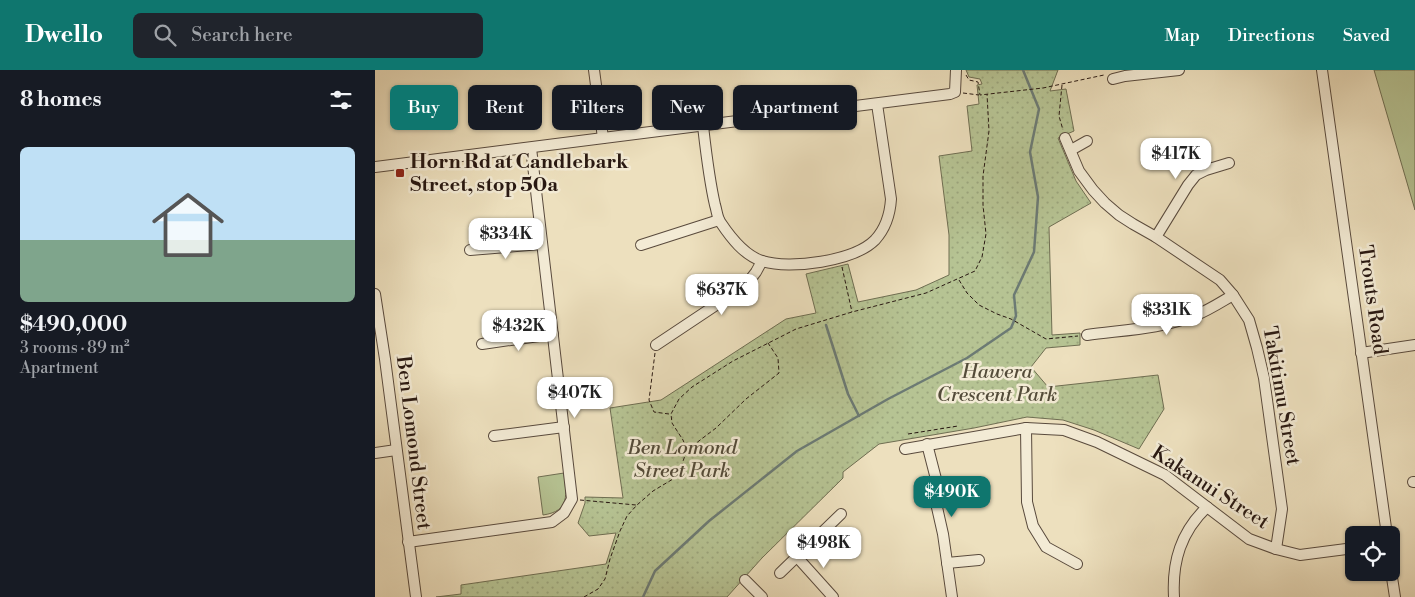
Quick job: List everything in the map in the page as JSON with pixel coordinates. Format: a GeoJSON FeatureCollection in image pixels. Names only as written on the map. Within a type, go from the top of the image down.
{"type":"FeatureCollection","features":[{"type":"Feature","properties":{"kind":"street"},"geometry":{"type":"LineString","coordinates":[[594,70],[603,138]]}},
{"type":"Feature","properties":{"kind":"street"},"geometry":{"type":"LineString","coordinates":[[723,123],[950,94],[955,92],[956,70]]}},
{"type":"Feature","properties":{"kind":"street"},"geometry":{"type":"LineString","coordinates":[[1113,79],[1179,70]]}},
{"type":"Feature","properties":{"kind":"street","name":"Trouts Road"},"geometry":{"type":"LineString","coordinates":[[1322,70],[1386,526]]}},
{"type":"Feature","properties":{"kind":"street"},"geometry":{"type":"LineString","coordinates":[[704,130],[712,191],[719,220],[732,238],[747,253],[762,261],[802,265],[840,257],[864,248],[875,240],[886,224],[890,213],[891,198],[877,104]]}},
{"type":"Feature","properties":{"kind":"street"},"geometry":{"type":"LineString","coordinates":[[375,167],[670,130]]}},
{"type":"Feature","properties":{"kind":"street","name":"Takitimu Street"},"geometry":{"type":"LineString","coordinates":[[1065,138],[1079,172],[1105,203],[1119,215],[1156,237],[1220,280],[1233,295],[1249,320],[1264,378],[1282,509],[1276,549]]}},
{"type":"Feature","properties":{"kind":"street"},"geometry":{"type":"LineString","coordinates":[[1071,150],[1087,141]]}},
{"type":"Feature","properties":{"kind":"street"},"geometry":{"type":"LineString","coordinates":[[408,542],[552,522],[564,513],[572,499],[531,148]]}},
{"type":"Feature","properties":{"kind":"street"},"geometry":{"type":"LineString","coordinates":[[1156,237],[1187,185],[1196,175],[1229,162]]}},
{"type":"Feature","properties":{"kind":"street"},"geometry":{"type":"LineString","coordinates":[[641,245],[719,220]]}},
{"type":"Feature","properties":{"kind":"street"},"geometry":{"type":"LineString","coordinates":[[470,250],[541,244]]}},
{"type":"Feature","properties":{"kind":"street"},"geometry":{"type":"LineString","coordinates":[[656,345],[746,285],[762,261]]}},
{"type":"Feature","properties":{"kind":"street","name":"Ben Lomond Street"},"geometry":{"type":"LineString","coordinates":[[375,294],[380,360],[396,450],[416,597]]}},
{"type":"Feature","properties":{"kind":"street"},"geometry":{"type":"LineString","coordinates":[[1087,335],[1179,321],[1199,315],[1233,295]]}},
{"type":"Feature","properties":{"kind":"street"},"geometry":{"type":"LineString","coordinates":[[482,344],[553,334]]}},
{"type":"Feature","properties":{"kind":"street"},"geometry":{"type":"LineString","coordinates":[[1361,353],[1415,345]]}},
{"type":"Feature","properties":{"kind":"street"},"geometry":{"type":"LineString","coordinates":[[494,436],[564,427]]}},
{"type":"Feature","properties":{"kind":"street"},"geometry":{"type":"LineString","coordinates":[[1026,428],[1027,502],[1033,526],[1046,547],[1077,564]]}},
{"type":"Feature","properties":{"kind":"street","name":"Kakanui Street"},"geometry":{"type":"LineString","coordinates":[[905,449],[1026,428],[1064,430],[1097,442],[1165,475],[1249,539],[1276,549],[1301,555],[1345,549]]}},
{"type":"Feature","properties":{"kind":"street"},"geometry":{"type":"LineString","coordinates":[[927,444],[936,479],[936,503],[943,534],[951,597]]}},
{"type":"Feature","properties":{"kind":"street"},"geometry":{"type":"LineString","coordinates":[[375,453],[396,450]]}},
{"type":"Feature","properties":{"kind":"street"},"geometry":{"type":"LineString","coordinates":[[1174,597],[1174,573],[1182,540],[1190,526],[1207,507]]}},
{"type":"Feature","properties":{"kind":"street"},"geometry":{"type":"LineString","coordinates":[[780,573],[841,514]]}},
{"type":"Feature","properties":{"kind":"street"},"geometry":{"type":"LineString","coordinates":[[797,557],[833,597]]}},
{"type":"Feature","properties":{"kind":"street"},"geometry":{"type":"LineString","coordinates":[[947,563],[979,560]]}},
{"type":"Feature","properties":{"kind":"street"},"geometry":{"type":"LineString","coordinates":[[745,580],[762,597]]}},
{"type":"Feature","properties":{"kind":"street"},"geometry":{"type":"LineString","coordinates":[[1393,581],[1395,597]]}},
{"type":"Feature","properties":{"kind":"path"},"geometry":{"type":"LineString","coordinates":[[964,70],[967,79],[978,82],[980,95]]}},
{"type":"Feature","properties":{"kind":"path"},"geometry":{"type":"LineString","coordinates":[[955,92],[980,95],[1062,85],[1104,75],[1113,79]]}},
{"type":"Feature","properties":{"kind":"path"},"geometry":{"type":"LineString","coordinates":[[1062,85],[1059,116],[1065,138]]}},
{"type":"Feature","properties":{"kind":"path"},"geometry":{"type":"LineString","coordinates":[[687,450],[672,423],[671,414],[679,398],[692,387],[733,361],[796,329],[926,293],[975,272],[982,256],[985,234],[983,176],[989,131],[987,94]]}},
{"type":"Feature","properties":{"kind":"path"},"geometry":{"type":"LineString","coordinates":[[840,257],[852,312]]}},
{"type":"Feature","properties":{"kind":"path"},"geometry":{"type":"LineString","coordinates":[[958,279],[979,305],[1024,325],[1046,339],[1087,335]]}},
{"type":"Feature","properties":{"kind":"path"},"geometry":{"type":"LineString","coordinates":[[584,597],[598,589],[605,580],[610,559],[627,516],[653,491],[673,479],[682,464],[687,450],[716,428],[746,399],[779,373],[778,358],[768,343]]}},
{"type":"Feature","properties":{"kind":"path"},"geometry":{"type":"LineString","coordinates":[[656,345],[649,400],[654,412],[671,414]]}},
{"type":"Feature","properties":{"kind":"path"},"geometry":{"type":"LineString","coordinates":[[908,434],[958,426]]}},
{"type":"Feature","properties":{"kind":"path"},"geometry":{"type":"LineString","coordinates":[[572,499],[637,505]]}},
{"type":"Feature","properties":{"kind":"green space","name":"Ben Lomond Street Park"},"geometry":{"type":"Polygon","coordinates":[[[966,70],[1058,70],[1050,91],[1066,89],[1074,131],[1058,138],[1076,181],[1091,203],[1049,227],[1052,335],[1080,333],[1080,345],[1046,348],[1031,367],[1048,387],[1158,375],[1164,409],[1139,449],[1094,430],[1063,420],[1027,417],[879,444],[843,472],[843,478],[762,558],[727,597],[436,597],[461,594],[461,585],[606,564],[616,533],[589,536],[578,523],[585,503],[585,497],[623,498],[610,408],[661,400],[786,319],[816,313],[806,274],[848,264],[858,302],[916,290],[949,275],[949,235],[939,156],[972,151],[967,106],[979,104],[977,85],[982,84],[980,79],[969,77],[966,70]]]}},
{"type":"Feature","properties":{"kind":"green space"},"geometry":{"type":"Polygon","coordinates":[[[1374,70],[1415,70],[1415,210],[1374,70]]]}},
{"type":"Feature","properties":{"kind":"green space"},"geometry":{"type":"Polygon","coordinates":[[[564,473],[565,500],[558,510],[543,515],[538,477],[564,473]]]}},
{"type":"Feature","properties":{"kind":"waterway"},"geometry":{"type":"LineString","coordinates":[[643,597],[655,571],[709,521],[797,451],[888,399],[967,358],[1011,328],[1016,316],[1014,295],[1034,252],[1038,197],[1030,152],[1039,109],[1023,70]]}},
{"type":"Feature","properties":{"kind":"waterway"},"geometry":{"type":"LineString","coordinates":[[826,325],[848,394],[859,416]]}},
{"type":"Feature","properties":{"kind":"place","name":"Horn Rd at Candlebark Street, stop 50a"},"geometry":{"type":"Point","coordinates":[400,173]}},
{"type":"Feature","properties":{"kind":"park label","name":"Hawera Crescent Park"},"geometry":{"type":"Point","coordinates":[997,384]}}]}
